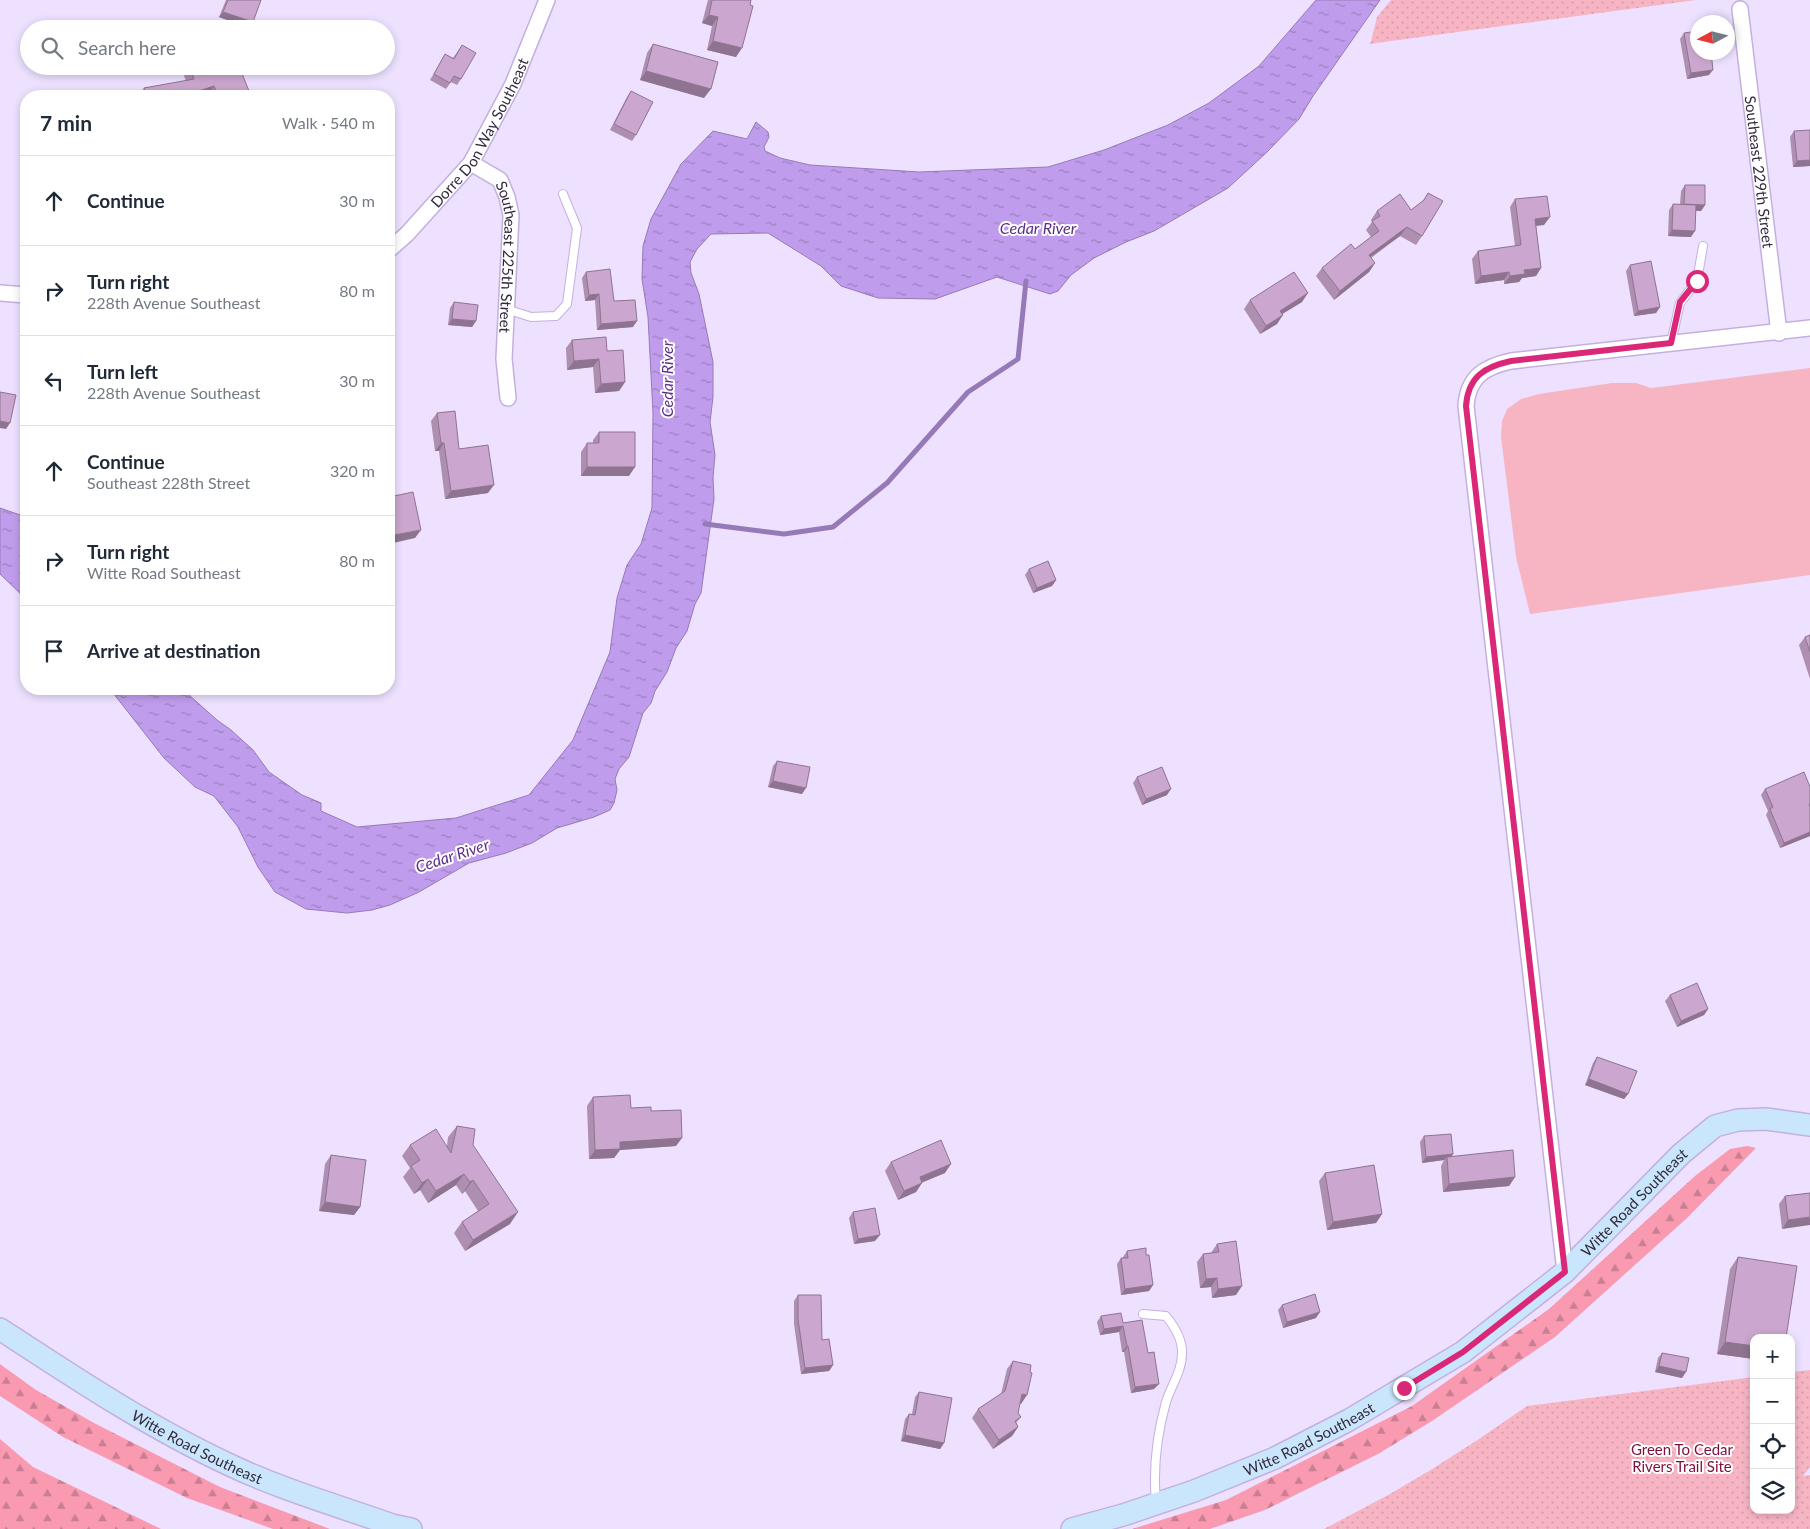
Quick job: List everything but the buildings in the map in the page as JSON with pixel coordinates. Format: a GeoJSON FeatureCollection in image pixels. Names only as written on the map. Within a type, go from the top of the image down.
{"type":"FeatureCollection","features":[{"type":"Feature","properties":{"kind":"street","name":"Dorre Don Way Southeast"},"geometry":{"type":"LineString","coordinates":[[395,245],[471,164],[512,84],[547,0]]}},
{"type":"Feature","properties":{"kind":"street","name":"Southeast 229th Street"},"geometry":{"type":"LineString","coordinates":[[1740,9],[1779,333]]}},
{"type":"Feature","properties":{"kind":"street","name":"Southeast 225th Street"},"geometry":{"type":"LineString","coordinates":[[471,164],[500,180],[511,215],[504,359],[508,398]]}},
{"type":"Feature","properties":{"kind":"street"},"geometry":{"type":"LineString","coordinates":[[0,294],[20,295]]}},
{"type":"Feature","properties":{"kind":"street"},"geometry":{"type":"LineString","coordinates":[[1565,1272],[1466,398],[1469,388],[1477,376],[1493,365],[1511,361],[1779,333],[1810,328]]}},
{"type":"Feature","properties":{"kind":"street","name":"Witte Road Southeast"},"geometry":{"type":"LineString","coordinates":[[1072,1529],[1124,1515],[1194,1491],[1275,1458],[1349,1420],[1463,1352],[1565,1272],[1681,1154],[1714,1126],[1738,1120],[1766,1119],[1810,1125]]}},
{"type":"Feature","properties":{"kind":"street","name":"Witte Road Southeast"},"geometry":{"type":"LineString","coordinates":[[0,1329],[92,1389],[164,1431],[232,1466],[266,1481],[383,1522],[411,1529]]}},
{"type":"Feature","properties":{"kind":"lane"},"geometry":{"type":"LineString","coordinates":[[506,309],[531,317],[556,316],[567,304],[577,228],[563,194]]}},
{"type":"Feature","properties":{"kind":"lane"},"geometry":{"type":"LineString","coordinates":[[1671,343],[1680,302],[1697,281],[1703,246]]}},
{"type":"Feature","properties":{"kind":"lane"},"geometry":{"type":"LineString","coordinates":[[1144,1314],[1166,1316],[1175,1327],[1182,1354],[1178,1372],[1166,1401],[1161,1427],[1155,1466],[1156,1504]]}},
{"type":"Feature","properties":{"kind":"green space"},"geometry":{"type":"Polygon","coordinates":[[[1391,0],[1696,0],[1369,44],[1377,17],[1391,0]]]}},
{"type":"Feature","properties":{"kind":"green space"},"geometry":{"type":"Polygon","coordinates":[[[1810,368],[1810,575],[1530,614],[1516,557],[1501,437],[1502,421],[1507,409],[1521,399],[1539,394],[1612,383],[1636,383],[1651,388],[1810,368]]]}},
{"type":"Feature","properties":{"kind":"green space"},"geometry":{"type":"Polygon","coordinates":[[[1747,1146],[1756,1148],[1687,1218],[1555,1337],[1432,1421],[1378,1454],[1265,1510],[1210,1529],[1132,1529],[1226,1500],[1412,1406],[1549,1309],[1695,1176],[1730,1149],[1747,1146]]]}},
{"type":"Feature","properties":{"kind":"green space"},"geometry":{"type":"Polygon","coordinates":[[[0,1364],[36,1390],[94,1423],[220,1487],[330,1529],[273,1529],[187,1498],[63,1437],[0,1396],[0,1364]]]}},
{"type":"Feature","properties":{"kind":"green space","name":"Green To Cedar Rivers Trail Site"},"geometry":{"type":"Polygon","coordinates":[[[1810,1370],[1810,1467],[1803,1476],[1810,1475],[1810,1529],[1324,1529],[1429,1471],[1527,1406],[1750,1378],[1750,1514],[1795,1514],[1795,1372],[1810,1370]]]}},
{"type":"Feature","properties":{"kind":"green space"},"geometry":{"type":"Polygon","coordinates":[[[0,1439],[33,1467],[161,1529],[0,1529],[0,1439]]]}},
{"type":"Feature","properties":{"kind":"water","name":"Cedar River"},"geometry":{"type":"Polygon","coordinates":[[[1316,0],[1380,0],[1299,119],[1228,188],[1154,231],[1094,258],[1071,275],[1058,291],[1050,294],[997,277],[935,299],[878,298],[841,286],[821,266],[768,233],[711,234],[697,249],[690,262],[691,273],[699,294],[713,362],[713,397],[710,422],[715,455],[714,499],[701,593],[695,604],[687,631],[676,648],[667,672],[655,691],[651,703],[643,713],[629,757],[619,769],[615,779],[617,790],[610,810],[557,828],[532,843],[506,853],[469,863],[419,892],[390,905],[372,910],[347,913],[306,909],[275,892],[258,867],[238,827],[214,796],[195,787],[164,758],[115,695],[189,695],[253,750],[269,772],[302,795],[321,803],[321,811],[357,827],[456,818],[529,795],[573,740],[610,652],[617,598],[627,565],[641,544],[652,508],[653,413],[648,317],[642,279],[643,246],[651,219],[681,164],[713,131],[747,139],[756,122],[768,132],[769,137],[764,147],[765,151],[780,158],[810,165],[919,172],[1048,167],[1104,150],[1168,125],[1209,103],[1259,66],[1316,0]]]}},
{"type":"Feature","properties":{"kind":"water"},"geometry":{"type":"Polygon","coordinates":[[[0,508],[20,515],[20,593],[0,574],[0,508]]]}},
{"type":"Feature","properties":{"kind":"waterway"},"geometry":{"type":"LineString","coordinates":[[705,524],[784,534],[833,527],[887,483],[968,392],[1018,359],[1026,281]]}},
{"type":"Feature","properties":{"kind":"route"},"geometry":{"type":"LineString","coordinates":[[1404,1388],[1463,1352],[1565,1272],[1466,398],[1469,388],[1477,376],[1493,365],[1511,361],[1671,343],[1680,302],[1697,281]]}}]}
